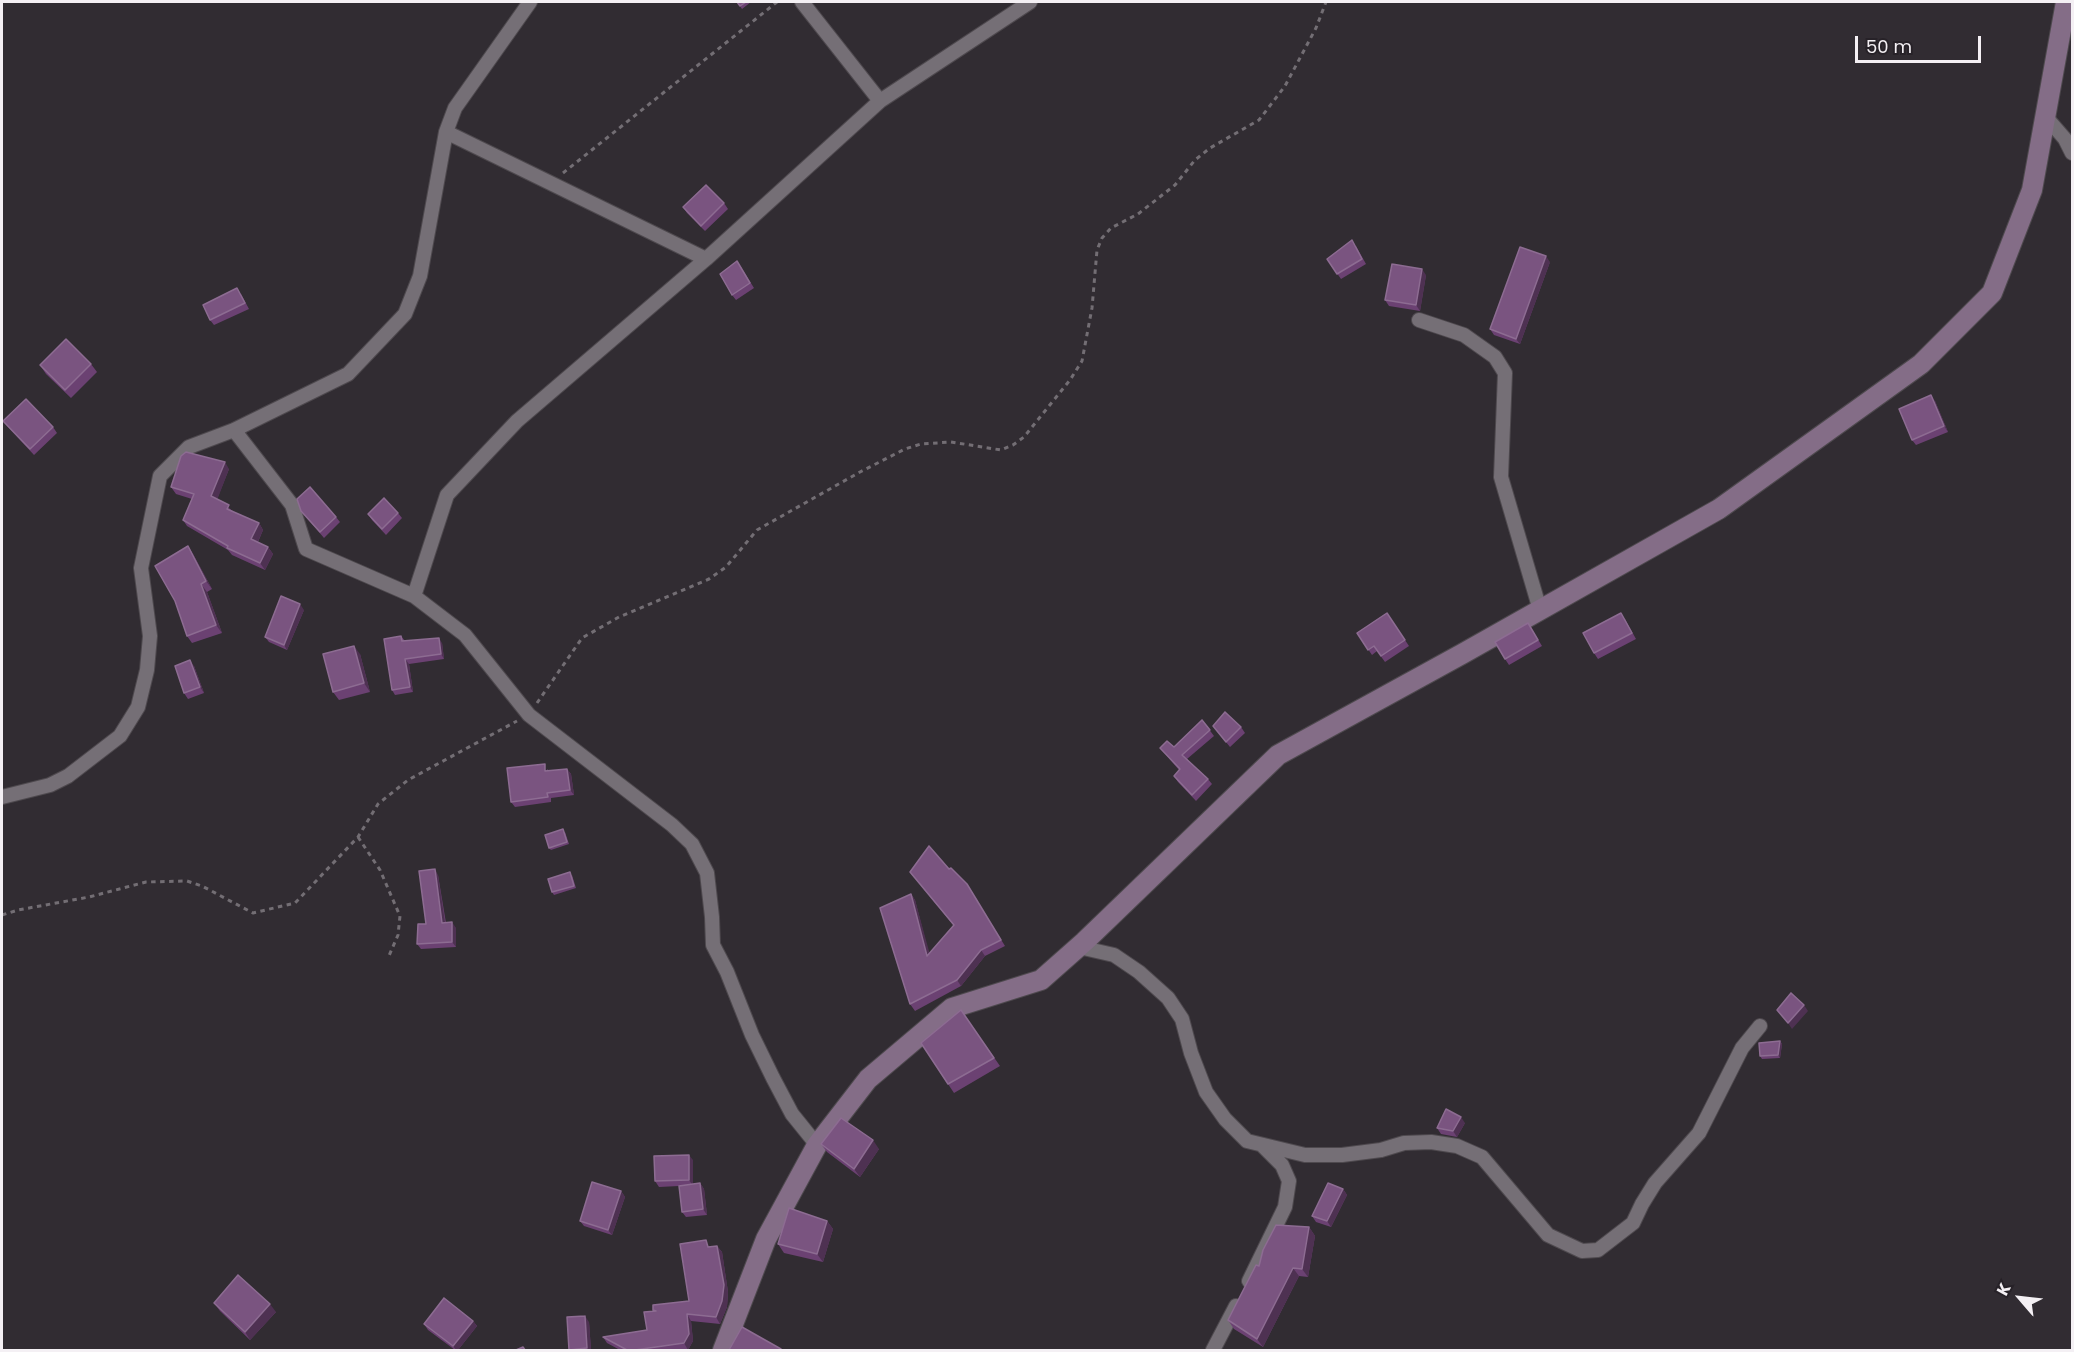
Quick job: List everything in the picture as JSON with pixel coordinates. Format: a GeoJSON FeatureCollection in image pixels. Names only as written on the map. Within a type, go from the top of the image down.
{"type":"FeatureCollection","features":[{"type":"Feature","properties":{"kind":"street"},"geometry":{"type":"LineString","coordinates":[[2,797],[50,785],[68,776],[120,736],[138,707],[147,670],[150,636],[141,568],[160,476],[189,447],[234,430],[348,374],[405,314],[420,276],[446,132],[455,108],[530,2]]}},
{"type":"Feature","properties":{"kind":"street"},"geometry":{"type":"LineString","coordinates":[[802,2],[880,100]]}},
{"type":"Feature","properties":{"kind":"street"},"geometry":{"type":"LineString","coordinates":[[414,596],[447,495],[517,421],[706,259],[880,100],[1030,2]]}},
{"type":"Feature","properties":{"kind":"street"},"geometry":{"type":"LineString","coordinates":[[723,1350],[766,1239],[817,1145],[868,1078],[952,1008],[1041,980],[1079,947],[1278,755],[1719,509],[1921,364],[1992,293],[2031,190],[2066,2]]}},
{"type":"Feature","properties":{"kind":"street"},"geometry":{"type":"LineString","coordinates":[[2045,116],[2065,139],[2073,153]]}},
{"type":"Feature","properties":{"kind":"street"},"geometry":{"type":"LineString","coordinates":[[446,132],[706,259]]}},
{"type":"Feature","properties":{"kind":"street"},"geometry":{"type":"LineString","coordinates":[[1419,320],[1464,335],[1495,357],[1505,373],[1501,477],[1540,610]]}},
{"type":"Feature","properties":{"kind":"street"},"geometry":{"type":"LineString","coordinates":[[234,430],[292,505],[306,549],[414,596],[465,635],[529,715],[672,825],[692,844],[706,873],[713,945],[773,1078],[792,1114],[817,1145]]}},
{"type":"Feature","properties":{"kind":"street"},"geometry":{"type":"LineString","coordinates":[[1079,947],[1114,955],[1139,972],[1168,998],[1182,1019],[1191,1053],[1206,1092],[1225,1119],[1247,1141],[1305,1155],[1342,1155],[1381,1150],[1404,1143],[1431,1142],[1457,1146],[1482,1157],[1548,1234],[1582,1251],[1598,1250],[1633,1223],[1655,1183],[1699,1133],[1742,1048],[1760,1026]]}},
{"type":"Feature","properties":{"kind":"street"},"geometry":{"type":"LineString","coordinates":[[1213,1350],[1284,1207],[1289,1181],[1282,1165],[1262,1145]]}},
{"type":"Feature","properties":{"kind":"path"},"geometry":{"type":"LineString","coordinates":[[551,183],[777,2]]}},
{"type":"Feature","properties":{"kind":"path"},"geometry":{"type":"LineString","coordinates":[[2,915],[89,897],[146,882],[187,881],[202,886],[253,913],[296,903],[358,837],[378,804],[408,780],[529,715],[582,638],[619,617],[710,579],[726,567],[757,530],[889,456],[921,444],[951,442],[1000,450],[1013,445],[1024,437],[1070,380],[1082,361],[1092,308],[1096,250],[1102,238],[1111,228],[1138,214],[1171,189],[1195,160],[1205,152],[1259,120],[1285,86],[1312,36],[1326,2]]}},
{"type":"Feature","properties":{"kind":"path"},"geometry":{"type":"LineString","coordinates":[[358,837],[380,870],[400,916],[398,935],[388,958]]}},
{"type":"Feature","properties":{"kind":"building"},"geometry":{"type":"Polygon","coordinates":[[[706,185],[724,203],[701,226],[683,207],[706,185]]]}},
{"type":"Feature","properties":{"kind":"building"},"geometry":{"type":"Polygon","coordinates":[[[1352,240],[1362,259],[1337,274],[1327,259],[1352,240]]]}},
{"type":"Feature","properties":{"kind":"building"},"geometry":{"type":"Polygon","coordinates":[[[1520,247],[1546,256],[1516,339],[1490,329],[1520,247]]]}},
{"type":"Feature","properties":{"kind":"building"},"geometry":{"type":"Polygon","coordinates":[[[737,261],[750,283],[732,295],[720,274],[737,261]]]}},
{"type":"Feature","properties":{"kind":"building"},"geometry":{"type":"Polygon","coordinates":[[[1392,264],[1422,269],[1416,305],[1385,300],[1392,264]]]}},
{"type":"Feature","properties":{"kind":"building"},"geometry":{"type":"Polygon","coordinates":[[[237,288],[245,303],[210,320],[203,305],[237,288]]]}},
{"type":"Feature","properties":{"kind":"building"},"geometry":{"type":"Polygon","coordinates":[[[66,339],[91,364],[65,390],[40,365],[66,339]]]}},
{"type":"Feature","properties":{"kind":"building"},"geometry":{"type":"Polygon","coordinates":[[[1931,395],[1944,426],[1912,440],[1899,409],[1931,395]]]}},
{"type":"Feature","properties":{"kind":"building"},"geometry":{"type":"Polygon","coordinates":[[[26,399],[53,427],[30,449],[3,421],[26,399]]]}},
{"type":"Feature","properties":{"kind":"building"},"geometry":{"type":"Polygon","coordinates":[[[186,452],[225,462],[211,496],[229,505],[227,509],[259,523],[251,539],[268,547],[260,563],[227,548],[228,546],[183,520],[194,494],[171,487],[181,456],[186,452]]]}},
{"type":"Feature","properties":{"kind":"building"},"geometry":{"type":"Polygon","coordinates":[[[310,487],[336,517],[320,532],[301,511],[297,499],[310,487]]]}},
{"type":"Feature","properties":{"kind":"building"},"geometry":{"type":"Polygon","coordinates":[[[384,498],[398,513],[382,529],[368,514],[384,498]]]}},
{"type":"Feature","properties":{"kind":"building"},"geometry":{"type":"Polygon","coordinates":[[[188,546],[206,581],[201,584],[216,625],[187,636],[175,601],[155,566],[188,546]]]}},
{"type":"Feature","properties":{"kind":"building"},"geometry":{"type":"Polygon","coordinates":[[[281,596],[300,604],[284,645],[265,637],[281,596]]]}},
{"type":"Feature","properties":{"kind":"building"},"geometry":{"type":"Polygon","coordinates":[[[1387,613],[1405,640],[1381,656],[1374,646],[1368,650],[1357,633],[1387,613]]]}},
{"type":"Feature","properties":{"kind":"building"},"geometry":{"type":"Polygon","coordinates":[[[1621,613],[1632,633],[1594,653],[1583,633],[1621,613]]]}},
{"type":"Feature","properties":{"kind":"building"},"geometry":{"type":"Polygon","coordinates":[[[1528,623],[1538,640],[1505,659],[1495,642],[1528,623]]]}},
{"type":"Feature","properties":{"kind":"building"},"geometry":{"type":"Polygon","coordinates":[[[401,636],[402,641],[439,638],[441,654],[405,659],[410,687],[392,690],[384,639],[401,636]]]}},
{"type":"Feature","properties":{"kind":"building"},"geometry":{"type":"Polygon","coordinates":[[[354,646],[364,683],[333,692],[323,654],[354,646]]]}},
{"type":"Feature","properties":{"kind":"building"},"geometry":{"type":"Polygon","coordinates":[[[190,660],[200,687],[184,693],[175,666],[190,660]]]}},
{"type":"Feature","properties":{"kind":"building"},"geometry":{"type":"Polygon","coordinates":[[[1225,712],[1241,727],[1226,742],[1213,726],[1225,712]]]}},
{"type":"Feature","properties":{"kind":"building"},"geometry":{"type":"Polygon","coordinates":[[[1202,720],[1210,730],[1182,755],[1208,779],[1192,795],[1174,776],[1180,769],[1160,748],[1167,741],[1174,747],[1202,720]]]}},
{"type":"Feature","properties":{"kind":"building"},"geometry":{"type":"Polygon","coordinates":[[[545,764],[545,771],[567,769],[570,790],[547,793],[548,797],[511,802],[507,768],[545,764]]]}},
{"type":"Feature","properties":{"kind":"building"},"geometry":{"type":"Polygon","coordinates":[[[563,829],[567,842],[549,848],[545,835],[563,829]]]}},
{"type":"Feature","properties":{"kind":"building"},"geometry":{"type":"Polygon","coordinates":[[[929,846],[949,869],[951,868],[967,884],[1001,940],[981,950],[957,980],[910,1004],[880,908],[911,894],[927,956],[954,925],[910,872],[929,846]]]}},
{"type":"Feature","properties":{"kind":"building"},"geometry":{"type":"Polygon","coordinates":[[[435,869],[442,923],[452,922],[452,942],[417,944],[418,924],[426,924],[419,871],[435,869]]]}},
{"type":"Feature","properties":{"kind":"building"},"geometry":{"type":"Polygon","coordinates":[[[570,872],[574,886],[552,892],[548,879],[570,872]]]}},
{"type":"Feature","properties":{"kind":"building"},"geometry":{"type":"Polygon","coordinates":[[[1791,993],[1804,1005],[1788,1023],[1777,1010],[1791,993]]]}},
{"type":"Feature","properties":{"kind":"building"},"geometry":{"type":"Polygon","coordinates":[[[961,1010],[994,1058],[948,1084],[921,1043],[961,1010]]]}},
{"type":"Feature","properties":{"kind":"building"},"geometry":{"type":"Polygon","coordinates":[[[1780,1041],[1778,1055],[1760,1056],[1759,1043],[1780,1041]]]}},
{"type":"Feature","properties":{"kind":"building"},"geometry":{"type":"Polygon","coordinates":[[[1446,1109],[1461,1117],[1453,1131],[1437,1128],[1446,1109]]]}},
{"type":"Feature","properties":{"kind":"building"},"geometry":{"type":"Polygon","coordinates":[[[841,1118],[873,1140],[854,1169],[821,1144],[841,1118]]]}},
{"type":"Feature","properties":{"kind":"building"},"geometry":{"type":"Polygon","coordinates":[[[689,1155],[689,1180],[655,1181],[654,1156],[689,1155]]]}},
{"type":"Feature","properties":{"kind":"building"},"geometry":{"type":"Polygon","coordinates":[[[592,1182],[621,1191],[608,1230],[580,1221],[592,1182]]]}},
{"type":"Feature","properties":{"kind":"building"},"geometry":{"type":"Polygon","coordinates":[[[700,1183],[703,1209],[682,1212],[679,1186],[700,1183]]]}},
{"type":"Feature","properties":{"kind":"building"},"geometry":{"type":"Polygon","coordinates":[[[1328,1183],[1343,1189],[1327,1221],[1312,1216],[1328,1183]]]}},
{"type":"Feature","properties":{"kind":"building"},"geometry":{"type":"Polygon","coordinates":[[[789,1208],[827,1221],[817,1254],[778,1244],[789,1208]]]}},
{"type":"Feature","properties":{"kind":"building"},"geometry":{"type":"Polygon","coordinates":[[[1276,1225],[1309,1227],[1302,1269],[1293,1268],[1257,1339],[1228,1320],[1256,1265],[1259,1266],[1263,1250],[1276,1225]]]}},
{"type":"Feature","properties":{"kind":"building"},"geometry":{"type":"Polygon","coordinates":[[[706,1240],[708,1247],[717,1246],[724,1285],[722,1301],[716,1317],[687,1314],[689,1334],[684,1343],[627,1350],[603,1337],[647,1330],[644,1312],[656,1311],[653,1310],[653,1305],[689,1301],[680,1244],[706,1240]]]}},
{"type":"Feature","properties":{"kind":"building"},"geometry":{"type":"Polygon","coordinates":[[[238,1275],[270,1304],[245,1332],[214,1303],[238,1275]]]}},
{"type":"Feature","properties":{"kind":"building"},"geometry":{"type":"Polygon","coordinates":[[[444,1298],[473,1321],[453,1346],[424,1324],[444,1298]]]}},
{"type":"Feature","properties":{"kind":"building"},"geometry":{"type":"Polygon","coordinates":[[[585,1316],[587,1348],[569,1350],[567,1317],[585,1316]]]}},
{"type":"Feature","properties":{"kind":"building"},"geometry":{"type":"Polygon","coordinates":[[[742,1327],[781,1349],[729,1350],[742,1327]]]}}]}
